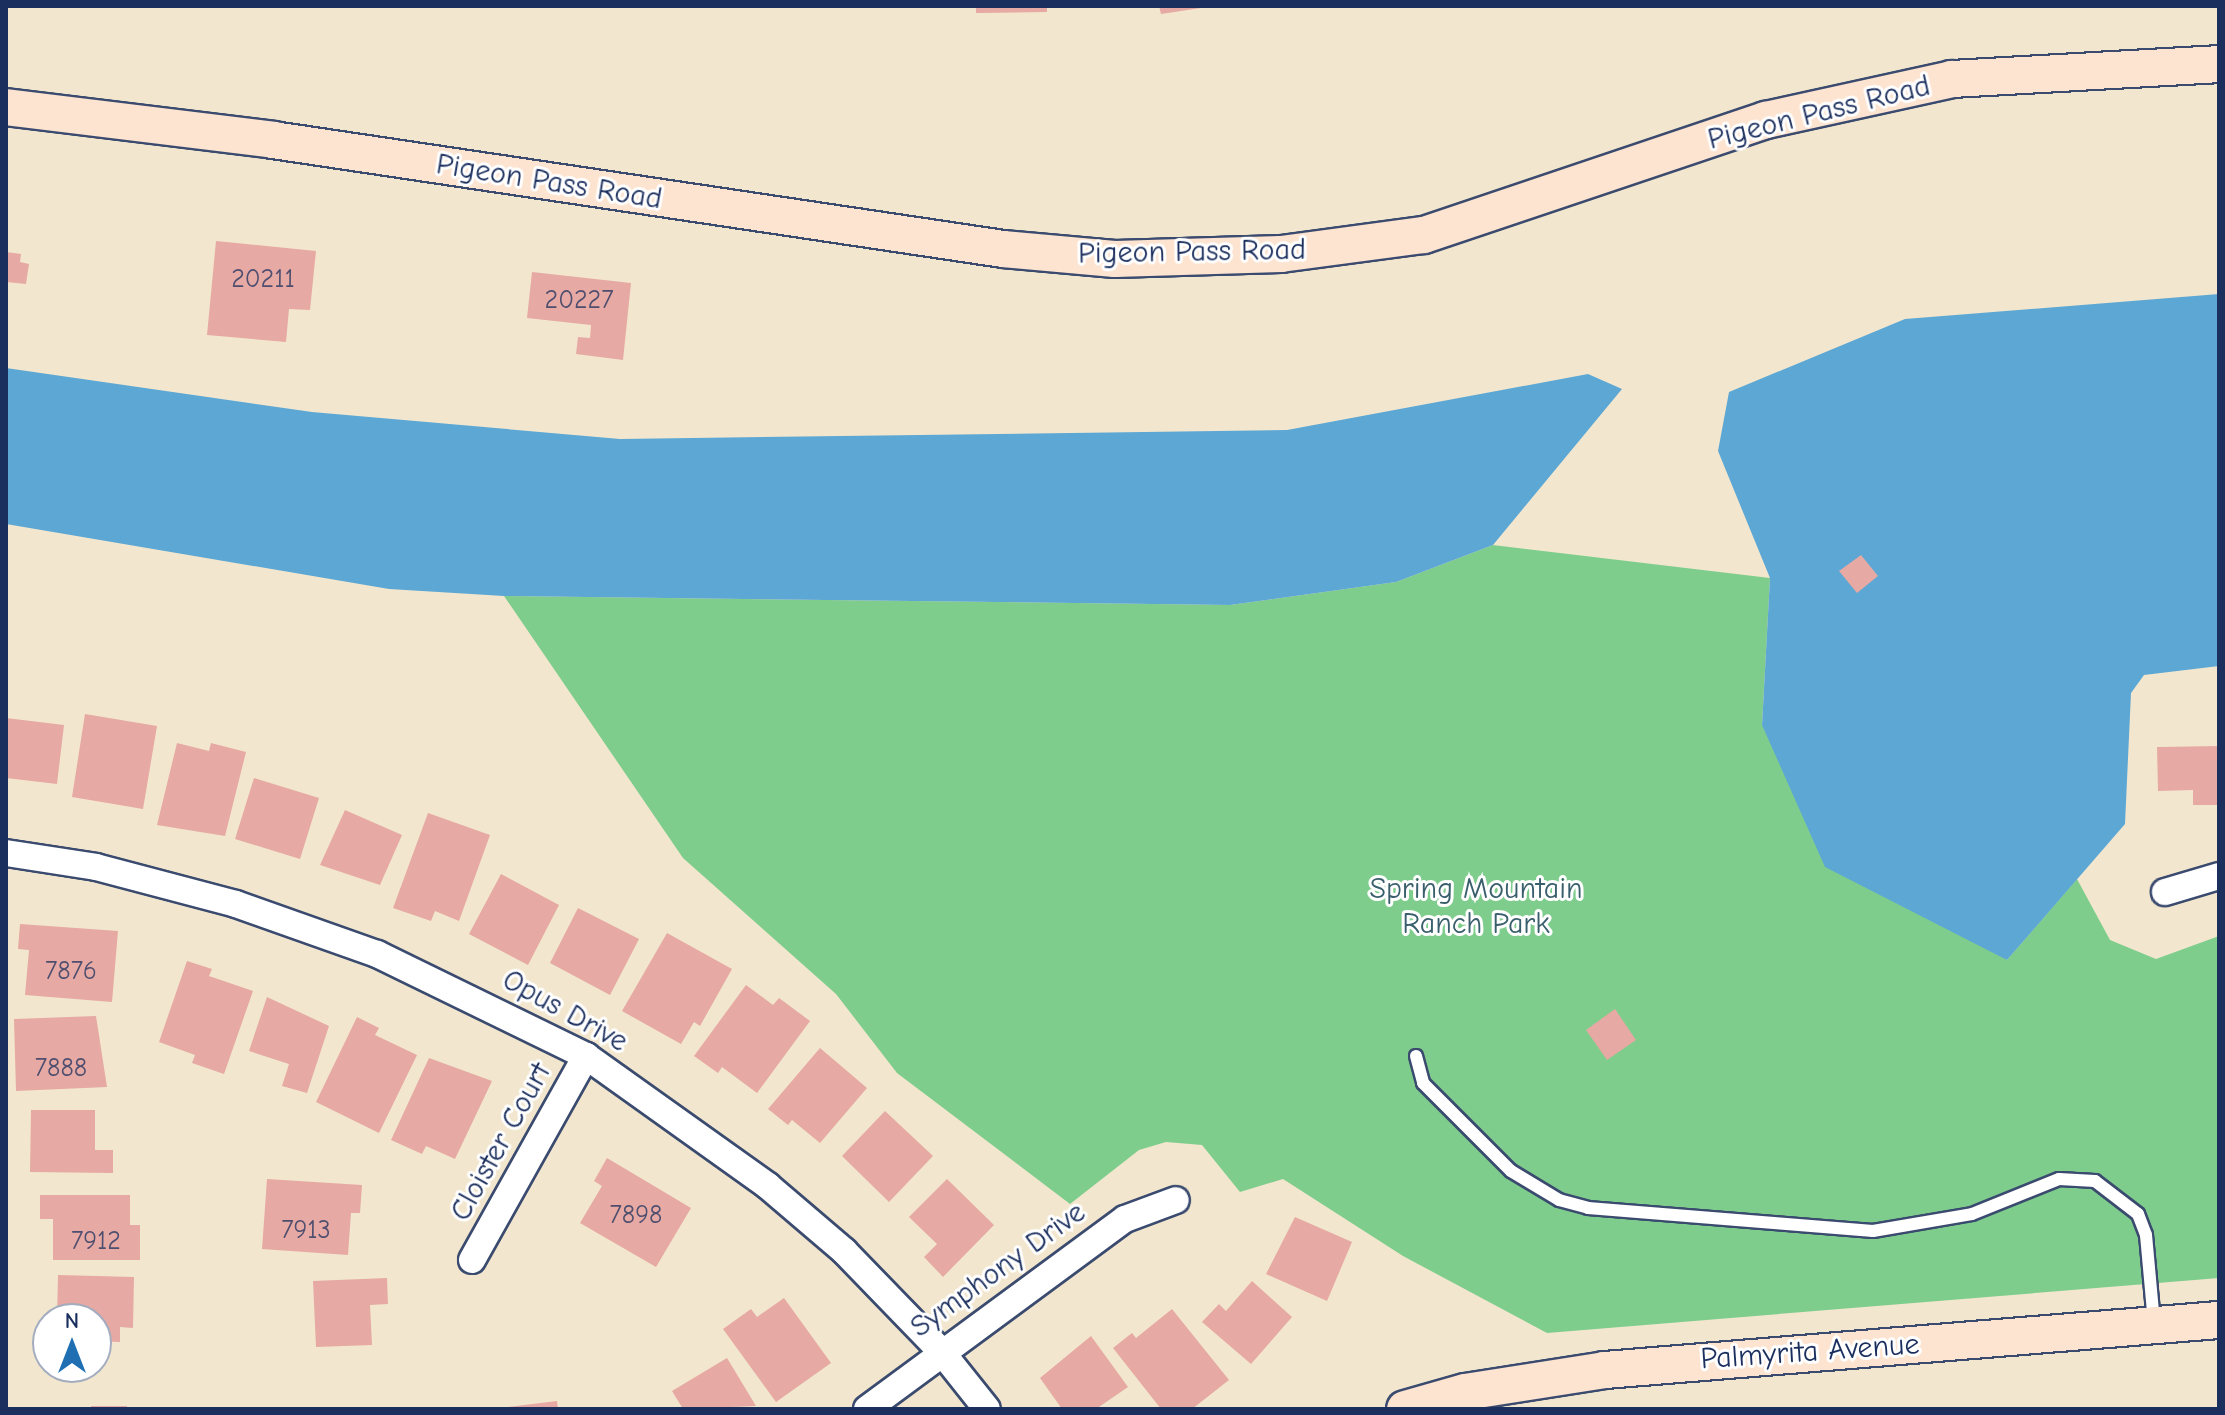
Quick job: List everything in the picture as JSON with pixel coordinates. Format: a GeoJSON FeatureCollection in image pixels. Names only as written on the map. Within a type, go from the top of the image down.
{"type":"FeatureCollection","features":[{"type":"Feature","properties":{"kind":"street","name":"Pigeon Pass Road"},"geometry":{"type":"LineString","coordinates":[[6,107],[273,140],[1003,249],[1115,259],[1281,254],[1424,235],[1766,120],[1952,79],[2219,64]]}},
{"type":"Feature","properties":{"kind":"street","name":"Opus Drive"},"geometry":{"type":"LineString","coordinates":[[6,853],[96,867],[236,904],[377,954],[586,1056],[768,1186],[844,1251],[940,1350],[987,1409]]}},
{"type":"Feature","properties":{"kind":"street"},"geometry":{"type":"LineString","coordinates":[[2165,892],[2219,876]]}},
{"type":"Feature","properties":{"kind":"street","name":"Cloister Court"},"geometry":{"type":"LineString","coordinates":[[472,1260],[586,1056]]}},
{"type":"Feature","properties":{"kind":"street","name":"Symphony Drive"},"geometry":{"type":"LineString","coordinates":[[867,1409],[940,1350],[1125,1219],[1176,1200]]}},
{"type":"Feature","properties":{"kind":"street","name":"Palmyrita Avenue"},"geometry":{"type":"LineString","coordinates":[[1416,1407],[1605,1370],[2219,1320]]}},
{"type":"Feature","properties":{"kind":"lane"},"geometry":{"type":"LineString","coordinates":[[1416,1056],[1423,1083],[1511,1171],[1559,1200],[1588,1208],[1873,1231],[1972,1214],[2059,1179],[2095,1181],[2138,1214],[2146,1235],[2154,1326]]}},
{"type":"Feature","properties":{"kind":"green space","name":"Spring Mountain Ranch Park"},"geometry":{"type":"Polygon","coordinates":[[[1493,545],[1770,578],[1762,725],[2007,960],[2077,879],[2110,940],[2156,959],[2219,936],[2219,1278],[1547,1333],[1403,1256],[1283,1179],[1240,1192],[1202,1145],[1166,1142],[1139,1150],[1070,1204],[897,1073],[836,994],[683,858],[504,596],[1230,605],[1396,582],[1493,545]]]}},
{"type":"Feature","properties":{"kind":"water"},"geometry":{"type":"Polygon","coordinates":[[[2219,294],[2219,666],[2144,675],[2131,693],[2125,824],[2007,960],[1825,867],[1762,725],[1770,578],[1718,451],[1729,392],[1905,319],[2219,294]]]}},
{"type":"Feature","properties":{"kind":"water"},"geometry":{"type":"Polygon","coordinates":[[[6,368],[312,412],[620,439],[1287,430],[1588,374],[1622,389],[1493,545],[1396,582],[1230,605],[504,596],[389,589],[6,524],[6,368]]]}},
{"type":"Feature","properties":{"kind":"building"},"geometry":{"type":"Polygon","coordinates":[[[976,6],[1047,6],[1047,12],[976,13],[976,6]]]}},
{"type":"Feature","properties":{"kind":"building"},"geometry":{"type":"Polygon","coordinates":[[[1159,6],[1201,6],[1201,8],[1161,14],[1159,6]]]}},
{"type":"Feature","properties":{"kind":"building"},"geometry":{"type":"Polygon","coordinates":[[[216,241],[316,251],[310,310],[289,309],[286,342],[207,335],[216,241]]]}},
{"type":"Feature","properties":{"kind":"building"},"geometry":{"type":"Polygon","coordinates":[[[6,252],[21,254],[20,262],[29,264],[26,284],[6,282],[6,252]]]}},
{"type":"Feature","properties":{"kind":"building"},"geometry":{"type":"Polygon","coordinates":[[[532,272],[631,283],[623,360],[576,354],[578,337],[590,338],[591,325],[527,318],[532,272]]]}},
{"type":"Feature","properties":{"kind":"building"},"geometry":{"type":"Polygon","coordinates":[[[1861,555],[1878,576],[1857,593],[1839,571],[1861,555]]]}},
{"type":"Feature","properties":{"kind":"building"},"geometry":{"type":"Polygon","coordinates":[[[85,714],[157,726],[143,809],[72,797],[85,714]]]}},
{"type":"Feature","properties":{"kind":"building"},"geometry":{"type":"Polygon","coordinates":[[[6,718],[64,725],[57,784],[6,778],[6,718]]]}},
{"type":"Feature","properties":{"kind":"building"},"geometry":{"type":"Polygon","coordinates":[[[177,743],[209,751],[211,743],[246,752],[225,836],[157,825],[177,743]]]}},
{"type":"Feature","properties":{"kind":"building"},"geometry":{"type":"Polygon","coordinates":[[[2219,746],[2219,805],[2193,805],[2193,790],[2158,791],[2157,747],[2219,746]]]}},
{"type":"Feature","properties":{"kind":"building"},"geometry":{"type":"Polygon","coordinates":[[[254,778],[319,798],[300,859],[235,839],[254,778]]]}},
{"type":"Feature","properties":{"kind":"building"},"geometry":{"type":"Polygon","coordinates":[[[345,810],[402,835],[380,885],[320,865],[345,810]]]}},
{"type":"Feature","properties":{"kind":"building"},"geometry":{"type":"Polygon","coordinates":[[[428,813],[490,835],[459,921],[435,911],[431,921],[393,908],[428,813]]]}},
{"type":"Feature","properties":{"kind":"building"},"geometry":{"type":"Polygon","coordinates":[[[501,874],[559,905],[528,965],[469,934],[501,874]]]}},
{"type":"Feature","properties":{"kind":"building"},"geometry":{"type":"Polygon","coordinates":[[[578,908],[639,939],[610,995],[550,963],[578,908]]]}},
{"type":"Feature","properties":{"kind":"building"},"geometry":{"type":"Polygon","coordinates":[[[20,924],[118,931],[112,1002],[25,995],[29,950],[18,949],[20,924]]]}},
{"type":"Feature","properties":{"kind":"building"},"geometry":{"type":"Polygon","coordinates":[[[667,933],[732,969],[700,1026],[694,1022],[681,1044],[622,1011],[667,933]]]}},
{"type":"Feature","properties":{"kind":"building"},"geometry":{"type":"Polygon","coordinates":[[[187,961],[212,969],[209,976],[253,991],[224,1074],[192,1063],[195,1055],[159,1042],[187,961]]]}},
{"type":"Feature","properties":{"kind":"building"},"geometry":{"type":"Polygon","coordinates":[[[746,985],[773,1005],[779,998],[810,1021],[757,1093],[722,1067],[718,1073],[694,1056],[746,985]]]}},
{"type":"Feature","properties":{"kind":"building"},"geometry":{"type":"Polygon","coordinates":[[[267,997],[329,1026],[307,1093],[282,1086],[289,1064],[249,1051],[267,997]]]}},
{"type":"Feature","properties":{"kind":"building"},"geometry":{"type":"Polygon","coordinates":[[[1615,1009],[1636,1040],[1607,1060],[1586,1030],[1615,1009]]]}},
{"type":"Feature","properties":{"kind":"building"},"geometry":{"type":"Polygon","coordinates":[[[96,1016],[107,1087],[16,1091],[14,1019],[96,1016]]]}},
{"type":"Feature","properties":{"kind":"building"},"geometry":{"type":"Polygon","coordinates":[[[357,1017],[379,1028],[375,1035],[417,1055],[379,1133],[316,1102],[357,1017]]]}},
{"type":"Feature","properties":{"kind":"building"},"geometry":{"type":"Polygon","coordinates":[[[820,1048],[867,1088],[820,1143],[792,1120],[788,1125],[768,1109],[820,1048]]]}},
{"type":"Feature","properties":{"kind":"building"},"geometry":{"type":"Polygon","coordinates":[[[429,1058],[492,1081],[455,1159],[426,1146],[422,1154],[391,1140],[429,1058]]]}},
{"type":"Feature","properties":{"kind":"building"},"geometry":{"type":"Polygon","coordinates":[[[31,1110],[95,1110],[95,1150],[113,1150],[113,1173],[30,1172],[31,1110]]]}},
{"type":"Feature","properties":{"kind":"building"},"geometry":{"type":"Polygon","coordinates":[[[885,1111],[933,1156],[889,1202],[842,1156],[885,1111]]]}},
{"type":"Feature","properties":{"kind":"building"},"geometry":{"type":"Polygon","coordinates":[[[607,1158],[691,1208],[656,1267],[580,1223],[602,1186],[594,1181],[607,1158]]]}},
{"type":"Feature","properties":{"kind":"building"},"geometry":{"type":"Polygon","coordinates":[[[267,1179],[362,1185],[360,1213],[351,1213],[348,1255],[262,1249],[267,1179]]]}},
{"type":"Feature","properties":{"kind":"building"},"geometry":{"type":"Polygon","coordinates":[[[947,1179],[994,1225],[943,1277],[924,1257],[937,1244],[909,1217],[947,1179]]]}},
{"type":"Feature","properties":{"kind":"building"},"geometry":{"type":"Polygon","coordinates":[[[40,1195],[130,1195],[130,1225],[140,1225],[140,1260],[53,1260],[53,1219],[40,1219],[40,1195]]]}},
{"type":"Feature","properties":{"kind":"building"},"geometry":{"type":"Polygon","coordinates":[[[1295,1217],[1352,1242],[1327,1301],[1266,1274],[1295,1217]]]}},
{"type":"Feature","properties":{"kind":"building"},"geometry":{"type":"Polygon","coordinates":[[[58,1275],[134,1277],[133,1328],[120,1327],[120,1342],[112,1342],[112,1303],[57,1303],[58,1275]]]}},
{"type":"Feature","properties":{"kind":"building"},"geometry":{"type":"Polygon","coordinates":[[[387,1278],[388,1304],[370,1305],[372,1345],[316,1347],[313,1281],[387,1278]]]}},
{"type":"Feature","properties":{"kind":"building"},"geometry":{"type":"Polygon","coordinates":[[[1252,1281],[1292,1317],[1251,1364],[1202,1322],[1219,1304],[1226,1311],[1252,1281]]]}},
{"type":"Feature","properties":{"kind":"building"},"geometry":{"type":"Polygon","coordinates":[[[784,1298],[831,1363],[776,1402],[723,1329],[751,1309],[757,1317],[784,1298]]]}},
{"type":"Feature","properties":{"kind":"building"},"geometry":{"type":"Polygon","coordinates":[[[1172,1309],[1229,1380],[1192,1409],[1161,1409],[1113,1348],[1132,1333],[1136,1338],[1172,1309]]]}},
{"type":"Feature","properties":{"kind":"building"},"geometry":{"type":"Polygon","coordinates":[[[1091,1336],[1128,1387],[1096,1409],[1062,1409],[1040,1378],[1091,1336]]]}},
{"type":"Feature","properties":{"kind":"building"},"geometry":{"type":"Polygon","coordinates":[[[727,1358],[756,1406],[683,1409],[672,1391],[727,1358]]]}},
{"type":"Feature","properties":{"kind":"building"},"geometry":{"type":"Polygon","coordinates":[[[557,1401],[558,1409],[507,1409],[507,1407],[557,1401]]]}},
{"type":"Feature","properties":{"kind":"building"},"geometry":{"type":"Polygon","coordinates":[[[91,1406],[127,1406],[127,1409],[91,1409],[91,1406]]]}}]}
